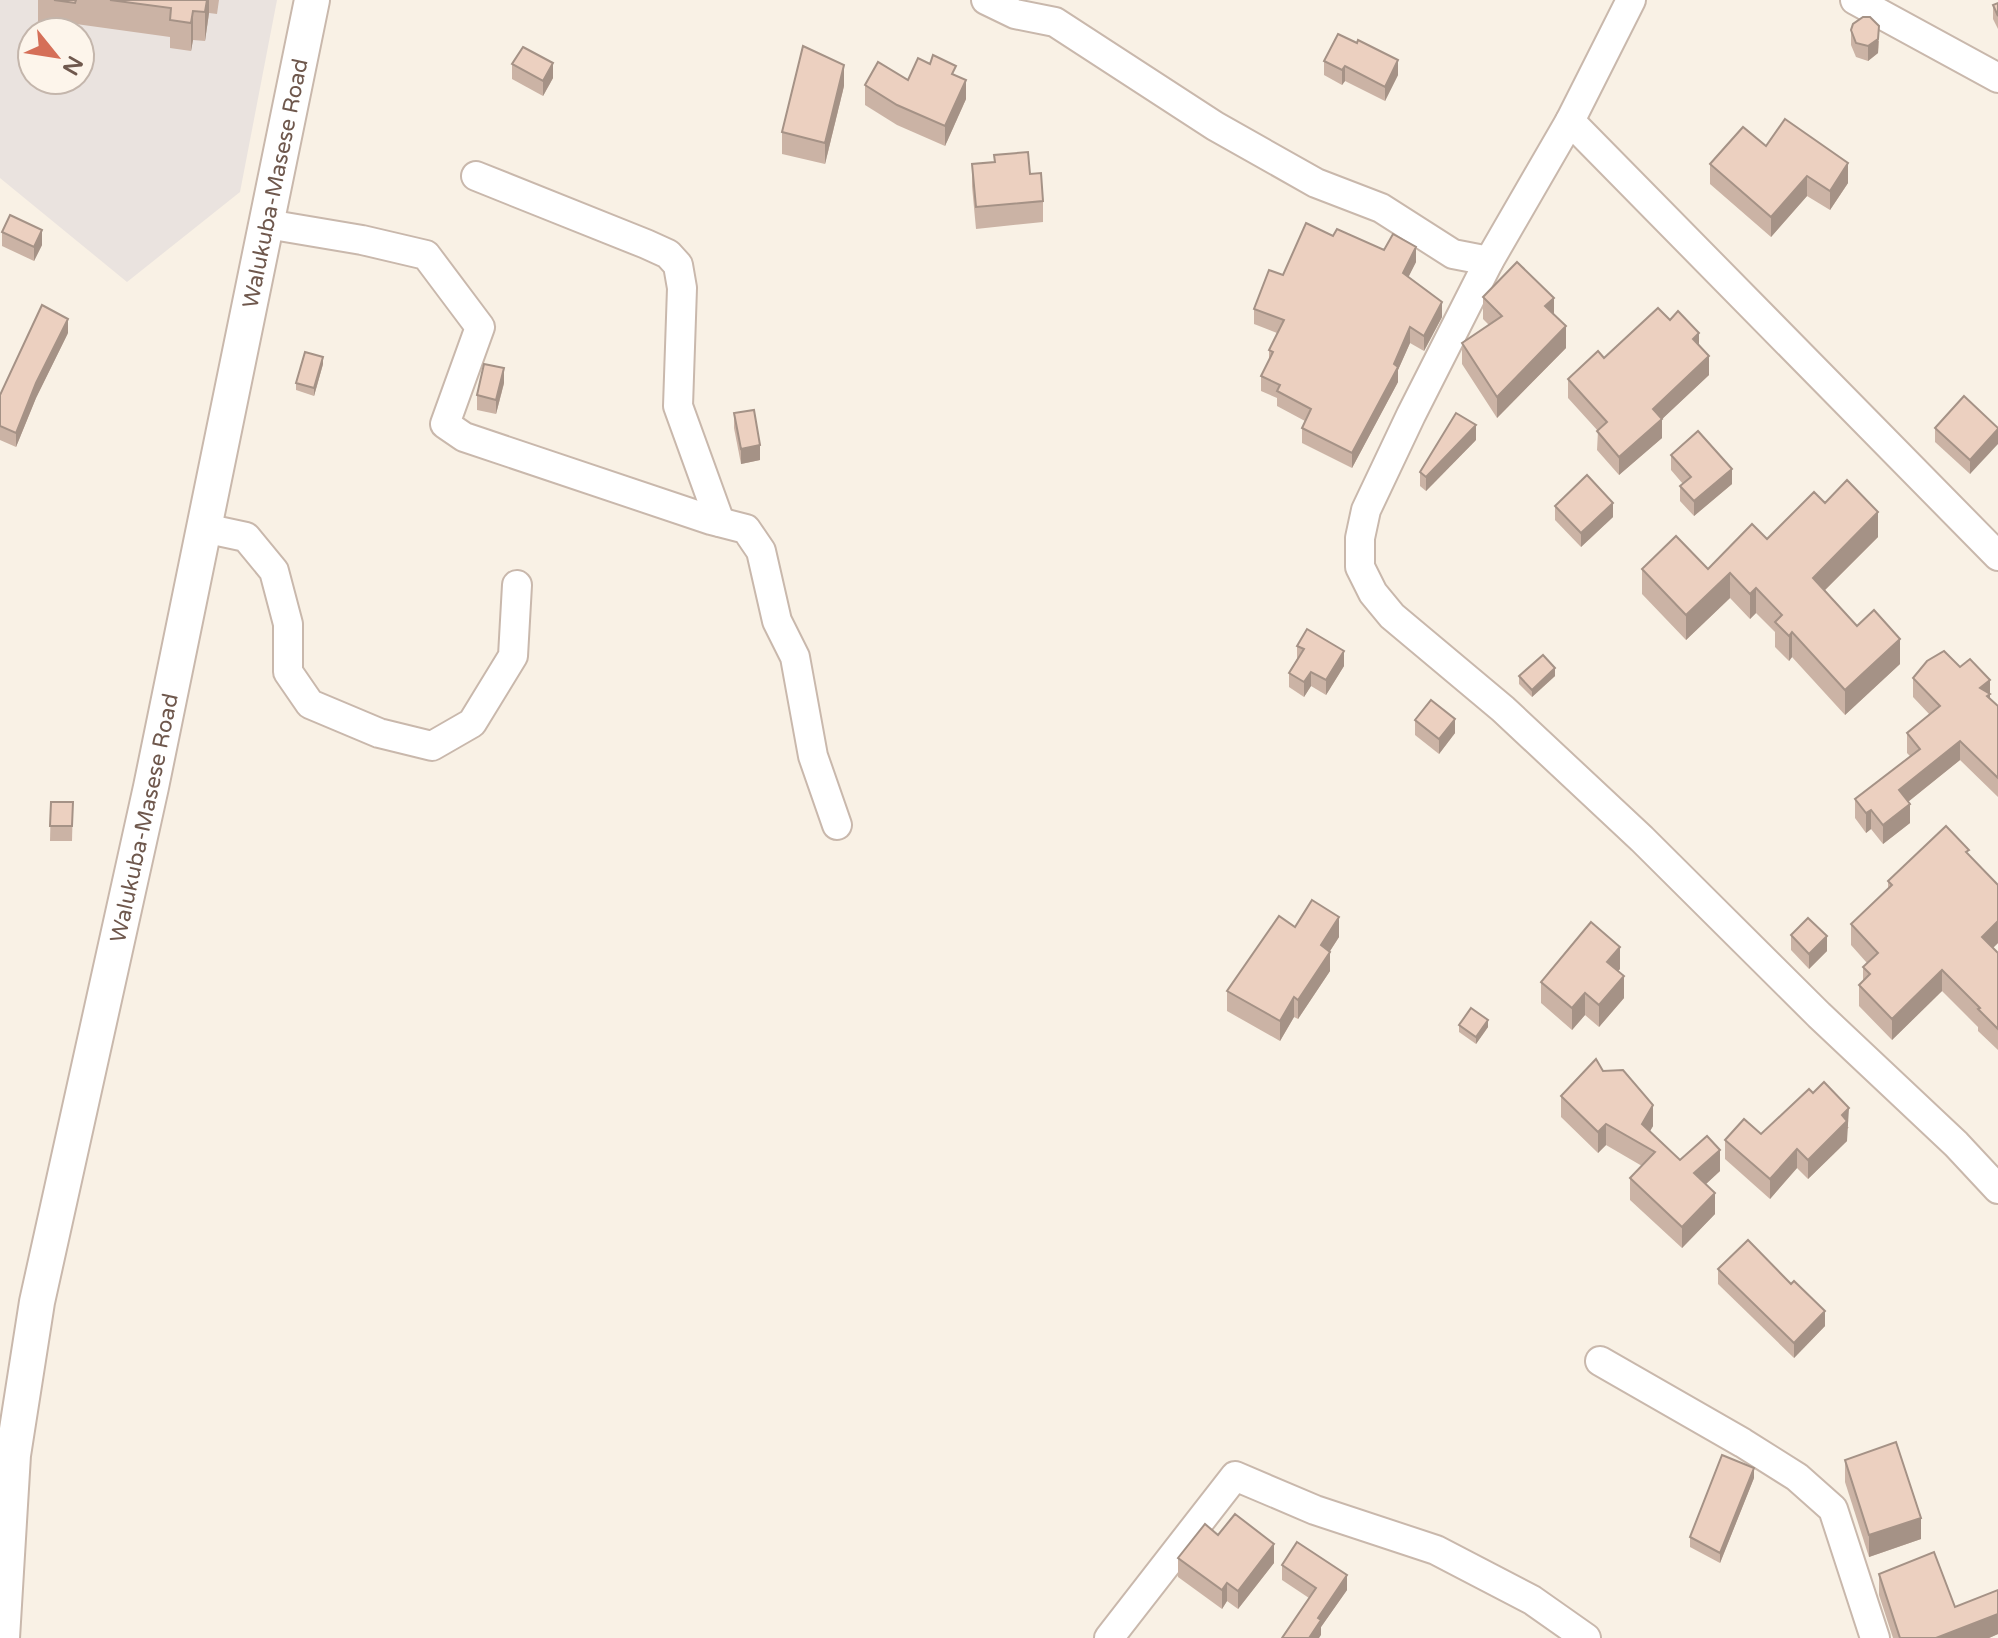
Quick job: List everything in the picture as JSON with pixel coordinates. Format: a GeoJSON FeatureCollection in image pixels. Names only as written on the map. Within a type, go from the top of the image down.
{"type":"FeatureCollection","features":[{"type":"Feature","properties":{"kind":"street","name":"Walukuba-Masese Road"},"geometry":{"type":"LineString","coordinates":[[2,1638],[13,1455],[37,1302],[151,787],[312,0]]}},
{"type":"Feature","properties":{"kind":"street"},"geometry":{"type":"LineString","coordinates":[[986,0],[1015,14],[1055,22],[1215,126],[1316,183],[1381,208],[1453,254],[1489,261]]}},
{"type":"Feature","properties":{"kind":"street"},"geometry":{"type":"LineString","coordinates":[[1631,0],[1570,121],[1489,261],[1366,510],[1360,538],[1360,567],[1373,593],[1392,616],[1503,709],[1642,839],[1819,1015],[1956,1144],[1998,1189]]}},
{"type":"Feature","properties":{"kind":"street"},"geometry":{"type":"LineString","coordinates":[[1855,0],[1998,78]]}},
{"type":"Feature","properties":{"kind":"street"},"geometry":{"type":"LineString","coordinates":[[1570,121],[1998,556]]}},
{"type":"Feature","properties":{"kind":"street"},"geometry":{"type":"LineString","coordinates":[[476,176],[635,239],[668,254],[678,265],[682,288],[678,406],[720,522]]}},
{"type":"Feature","properties":{"kind":"street"},"geometry":{"type":"LineString","coordinates":[[267,224],[362,240],[426,255],[480,327],[445,424],[464,437],[746,529],[761,551],[777,621],[795,657],[813,756],[837,825]]}},
{"type":"Feature","properties":{"kind":"street"},"geometry":{"type":"LineString","coordinates":[[204,528],[246,537],[274,571],[288,624],[288,672],[310,704],[379,733],[432,746],[472,723],[513,656],[517,585]]}},
{"type":"Feature","properties":{"kind":"street"},"geometry":{"type":"LineString","coordinates":[[1600,1361],[1797,1477],[1833,1509],[1875,1638]]}},
{"type":"Feature","properties":{"kind":"street"},"geometry":{"type":"LineString","coordinates":[[1109,1638],[1235,1476],[1315,1510],[1436,1550],[1532,1600],[1586,1638]]}},
{"type":"Feature","properties":{"kind":"shaded area"},"geometry":{"type":"Polygon","coordinates":[[[0,0],[277,0],[240,192],[127,282],[0,178],[0,0]]]}},
{"type":"Feature","properties":{"kind":"building"},"geometry":{"type":"Polygon","coordinates":[[[110,0],[207,0],[205,12],[193,11],[191,23],[170,20],[171,8],[110,0]]]}},
{"type":"Feature","properties":{"kind":"building"},"geometry":{"type":"Polygon","coordinates":[[[1863,17],[1870,17],[1879,26],[1878,39],[1868,46],[1856,43],[1851,30],[1853,24],[1863,17]]]}},
{"type":"Feature","properties":{"kind":"building"},"geometry":{"type":"Polygon","coordinates":[[[1338,34],[1357,43],[1358,40],[1398,60],[1385,87],[1345,66],[1342,70],[1324,61],[1338,34]]]}},
{"type":"Feature","properties":{"kind":"building"},"geometry":{"type":"Polygon","coordinates":[[[803,46],[844,65],[825,143],[782,132],[803,46]]]}},
{"type":"Feature","properties":{"kind":"building"},"geometry":{"type":"Polygon","coordinates":[[[523,47],[553,63],[543,81],[512,64],[523,47]]]}},
{"type":"Feature","properties":{"kind":"building"},"geometry":{"type":"Polygon","coordinates":[[[933,55],[956,66],[952,74],[966,80],[945,126],[897,105],[865,85],[878,62],[908,80],[918,58],[930,64],[933,55]]]}},
{"type":"Feature","properties":{"kind":"building"},"geometry":{"type":"Polygon","coordinates":[[[1785,119],[1848,163],[1830,191],[1807,176],[1771,217],[1710,164],[1743,127],[1766,146],[1785,119]]]}},
{"type":"Feature","properties":{"kind":"building"},"geometry":{"type":"Polygon","coordinates":[[[1028,152],[1030,174],[1041,173],[1043,201],[976,207],[972,164],[995,162],[994,155],[1028,152]]]}},
{"type":"Feature","properties":{"kind":"building"},"geometry":{"type":"Polygon","coordinates":[[[10,215],[42,230],[34,247],[2,232],[10,215]]]}},
{"type":"Feature","properties":{"kind":"building"},"geometry":{"type":"Polygon","coordinates":[[[1306,223],[1333,236],[1337,229],[1384,250],[1393,234],[1416,247],[1403,273],[1442,302],[1424,336],[1410,327],[1394,364],[1398,367],[1352,453],[1302,428],[1311,409],[1277,391],[1280,385],[1261,376],[1273,352],[1269,350],[1284,320],[1254,309],[1269,270],[1283,275],[1306,223]]]}},
{"type":"Feature","properties":{"kind":"building"},"geometry":{"type":"Polygon","coordinates":[[[1517,262],[1554,298],[1545,306],[1566,326],[1497,397],[1462,343],[1502,316],[1483,297],[1517,262]]]}},
{"type":"Feature","properties":{"kind":"building"},"geometry":{"type":"Polygon","coordinates":[[[42,305],[68,319],[36,383],[16,433],[0,426],[0,395],[42,305]]]}},
{"type":"Feature","properties":{"kind":"building"},"geometry":{"type":"Polygon","coordinates":[[[1658,308],[1670,320],[1678,311],[1699,333],[1693,339],[1709,356],[1653,409],[1662,419],[1619,457],[1597,431],[1607,422],[1568,379],[1598,351],[1604,358],[1658,308]]]}},
{"type":"Feature","properties":{"kind":"building"},"geometry":{"type":"Polygon","coordinates":[[[305,352],[323,357],[314,388],[296,383],[305,352]]]}},
{"type":"Feature","properties":{"kind":"building"},"geometry":{"type":"Polygon","coordinates":[[[484,364],[504,368],[496,400],[477,395],[484,364]]]}},
{"type":"Feature","properties":{"kind":"building"},"geometry":{"type":"Polygon","coordinates":[[[1964,396],[1998,428],[1970,460],[1935,428],[1964,396]]]}},
{"type":"Feature","properties":{"kind":"building"},"geometry":{"type":"Polygon","coordinates":[[[754,410],[760,445],[741,449],[734,413],[754,410]]]}},
{"type":"Feature","properties":{"kind":"building"},"geometry":{"type":"Polygon","coordinates":[[[1456,413],[1476,425],[1426,477],[1420,472],[1456,413]]]}},
{"type":"Feature","properties":{"kind":"building"},"geometry":{"type":"Polygon","coordinates":[[[1698,431],[1732,469],[1694,501],[1680,486],[1691,477],[1671,455],[1698,431]]]}},
{"type":"Feature","properties":{"kind":"building"},"geometry":{"type":"Polygon","coordinates":[[[1587,475],[1613,503],[1581,533],[1555,506],[1587,475]]]}},
{"type":"Feature","properties":{"kind":"building"},"geometry":{"type":"Polygon","coordinates":[[[1847,480],[1878,512],[1813,578],[1857,626],[1874,610],[1900,639],[1845,690],[1792,632],[1789,636],[1775,622],[1782,615],[1756,588],[1750,594],[1730,573],[1686,615],[1642,569],[1676,536],[1708,569],[1752,524],[1767,539],[1814,492],[1825,503],[1847,480]]]}},
{"type":"Feature","properties":{"kind":"building"},"geometry":{"type":"Polygon","coordinates":[[[1307,629],[1344,651],[1326,680],[1311,672],[1304,682],[1289,673],[1304,649],[1297,646],[1307,629]]]}},
{"type":"Feature","properties":{"kind":"building"},"geometry":{"type":"Polygon","coordinates":[[[1944,651],[1960,667],[1970,659],[1990,680],[1980,688],[1990,694],[1987,696],[1998,706],[1998,778],[1960,741],[1899,790],[1910,804],[1883,825],[1871,810],[1866,813],[1855,799],[1920,749],[1907,733],[1940,706],[1913,678],[1927,661],[1944,651]]]}},
{"type":"Feature","properties":{"kind":"building"},"geometry":{"type":"Polygon","coordinates":[[[1543,655],[1555,668],[1532,690],[1519,676],[1543,655]]]}},
{"type":"Feature","properties":{"kind":"building"},"geometry":{"type":"Polygon","coordinates":[[[1431,700],[1455,719],[1439,739],[1415,720],[1431,700]]]}},
{"type":"Feature","properties":{"kind":"building"},"geometry":{"type":"Polygon","coordinates":[[[51,802],[73,802],[72,826],[50,826],[51,802]]]}},
{"type":"Feature","properties":{"kind":"building"},"geometry":{"type":"Polygon","coordinates":[[[1946,826],[1998,885],[1998,921],[1982,937],[1998,953],[1998,1029],[1942,970],[1892,1019],[1859,985],[1870,974],[1863,967],[1878,953],[1851,924],[1892,885],[1888,881],[1946,826]]]}},
{"type":"Feature","properties":{"kind":"building"},"geometry":{"type":"Polygon","coordinates":[[[1312,900],[1339,917],[1321,945],[1330,952],[1298,1000],[1294,997],[1280,1021],[1227,991],[1279,916],[1295,927],[1312,900]]]}},
{"type":"Feature","properties":{"kind":"building"},"geometry":{"type":"Polygon","coordinates":[[[1808,918],[1827,936],[1809,954],[1791,935],[1808,918]]]}},
{"type":"Feature","properties":{"kind":"building"},"geometry":{"type":"Polygon","coordinates":[[[1591,922],[1620,947],[1607,962],[1624,976],[1599,1005],[1585,993],[1572,1008],[1541,982],[1591,922]]]}},
{"type":"Feature","properties":{"kind":"building"},"geometry":{"type":"Polygon","coordinates":[[[1471,1008],[1488,1020],[1476,1037],[1459,1025],[1471,1008]]]}},
{"type":"Feature","properties":{"kind":"building"},"geometry":{"type":"Polygon","coordinates":[[[1596,1059],[1603,1071],[1623,1070],[1653,1105],[1642,1124],[1680,1160],[1707,1136],[1720,1150],[1694,1173],[1715,1193],[1682,1227],[1630,1178],[1655,1152],[1606,1124],[1598,1132],[1561,1096],[1596,1059]]]}},
{"type":"Feature","properties":{"kind":"building"},"geometry":{"type":"Polygon","coordinates":[[[1824,1082],[1849,1108],[1842,1115],[1847,1121],[1808,1160],[1797,1149],[1770,1179],[1725,1140],[1744,1119],[1761,1134],[1809,1089],[1813,1093],[1824,1082]]]}},
{"type":"Feature","properties":{"kind":"building"},"geometry":{"type":"Polygon","coordinates":[[[1748,1240],[1791,1284],[1794,1281],[1825,1311],[1794,1343],[1718,1269],[1748,1240]]]}},
{"type":"Feature","properties":{"kind":"building"},"geometry":{"type":"Polygon","coordinates":[[[1896,1442],[1921,1518],[1869,1535],[1845,1460],[1896,1442]]]}},
{"type":"Feature","properties":{"kind":"building"},"geometry":{"type":"Polygon","coordinates":[[[1722,1455],[1754,1468],[1720,1553],[1690,1537],[1722,1455]]]}},
{"type":"Feature","properties":{"kind":"building"},"geometry":{"type":"Polygon","coordinates":[[[1235,1514],[1274,1544],[1238,1591],[1227,1583],[1222,1590],[1178,1558],[1205,1524],[1218,1535],[1235,1514]]]}},
{"type":"Feature","properties":{"kind":"building"},"geometry":{"type":"Polygon","coordinates":[[[1297,1542],[1347,1575],[1318,1618],[1321,1620],[1309,1638],[1282,1638],[1316,1588],[1282,1565],[1297,1542]]]}},
{"type":"Feature","properties":{"kind":"building"},"geometry":{"type":"Polygon","coordinates":[[[1934,1552],[1955,1607],[1998,1590],[1998,1614],[1936,1638],[1900,1638],[1879,1574],[1934,1552]]]}}]}
